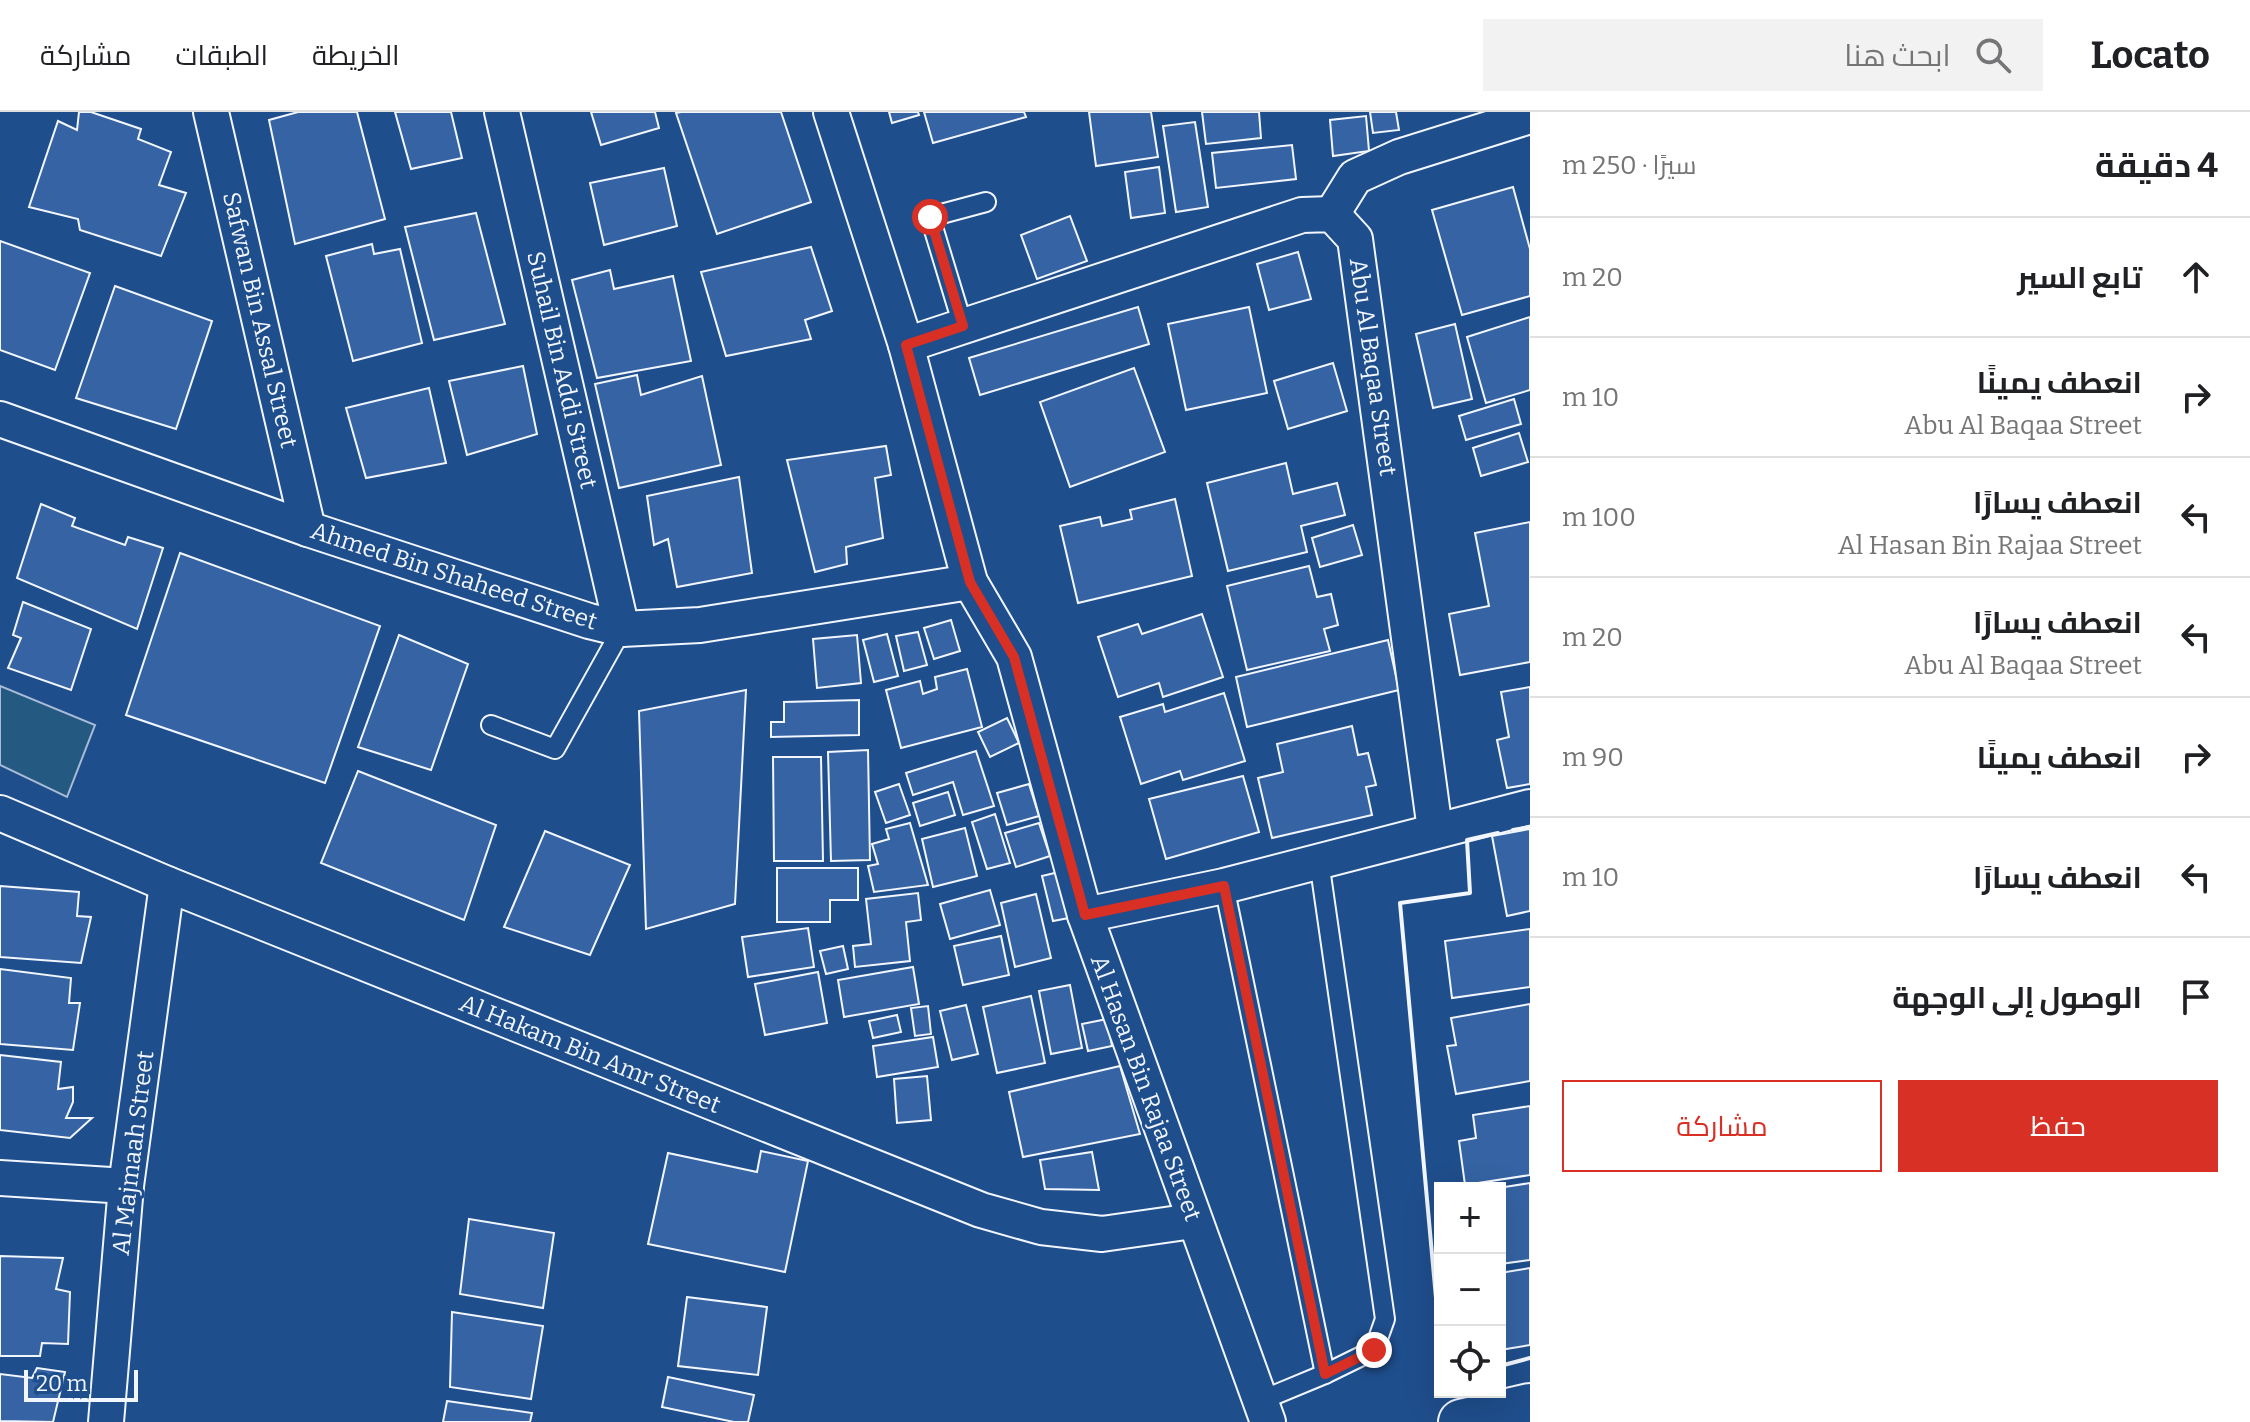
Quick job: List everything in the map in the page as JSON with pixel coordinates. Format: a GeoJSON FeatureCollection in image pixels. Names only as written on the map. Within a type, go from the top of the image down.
{"type":"FeatureCollection","features":[{"type":"Feature","properties":{"kind":"street","name":"Safwan Bin Assal Street"},"geometry":{"type":"LineString","coordinates":[[211,112],[308,529]]}},
{"type":"Feature","properties":{"kind":"street","name":"Suhail Bin Addi Street"},"geometry":{"type":"LineString","coordinates":[[502,112],[622,629]]}},
{"type":"Feature","properties":{"kind":"street","name":"Al Hasan Bin Rajaa Street"},"geometry":{"type":"LineString","coordinates":[[831,112],[906,345],[970,582],[1014,657],[1085,915],[1264,1412]]}},
{"type":"Feature","properties":{"kind":"street"},"geometry":{"type":"LineString","coordinates":[[906,345],[1302,215],[1332,214],[1355,177],[1399,157],[1530,116]]}},
{"type":"Feature","properties":{"kind":"street","name":"Abu Al Baqaa Street"},"geometry":{"type":"LineString","coordinates":[[1332,214],[1355,239],[1435,830]]}},
{"type":"Feature","properties":{"kind":"street","name":"Ahmed Bin Shaheed Street"},"geometry":{"type":"LineString","coordinates":[[0,419],[308,529],[622,629],[700,625],[970,582]]}},
{"type":"Feature","properties":{"kind":"street"},"geometry":{"type":"LineString","coordinates":[[1085,915],[1224,886],[1530,807]]}},
{"type":"Feature","properties":{"kind":"street","name":"Al Hakam Bin Amr Street"},"geometry":{"type":"LineString","coordinates":[[0,813],[167,884],[981,1210],[1041,1227],[1102,1234],[1193,1221]]}},
{"type":"Feature","properties":{"kind":"street","name":"Al Majmaah Street"},"geometry":{"type":"LineString","coordinates":[[106,1422],[126,1186],[167,884]]}},
{"type":"Feature","properties":{"kind":"street"},"geometry":{"type":"LineString","coordinates":[[0,1178],[126,1186]]}},
{"type":"Feature","properties":{"kind":"street"},"geometry":{"type":"LineString","coordinates":[[1461,1422],[1530,1406]]}},
{"type":"Feature","properties":{"kind":"lane"},"geometry":{"type":"LineString","coordinates":[[963,326],[930,217],[986,202]]}},
{"type":"Feature","properties":{"kind":"lane"},"geometry":{"type":"LineString","coordinates":[[491,725],[555,749],[622,629]]}},
{"type":"Feature","properties":{"kind":"lane"},"geometry":{"type":"LineString","coordinates":[[1264,1412],[1325,1374],[1374,1350],[1385,1319],[1319,861]]}},
{"type":"Feature","properties":{"kind":"lane"},"geometry":{"type":"LineString","coordinates":[[1224,886],[1325,1374]]}},
{"type":"Feature","properties":{"kind":"shaded area"},"geometry":{"type":"Polygon","coordinates":[[[0,686],[95,725],[67,797],[0,765],[0,686]]]}},
{"type":"Feature","properties":{"kind":"building"},"geometry":{"type":"Polygon","coordinates":[[[79,112],[91,112],[141,129],[138,139],[171,152],[159,185],[186,193],[161,256],[80,230],[78,219],[29,207],[58,121],[77,130],[79,112]]]}},
{"type":"Feature","properties":{"kind":"building"},"geometry":{"type":"Polygon","coordinates":[[[298,112],[357,112],[385,219],[295,244],[269,120],[298,112]]]}},
{"type":"Feature","properties":{"kind":"building"},"geometry":{"type":"Polygon","coordinates":[[[395,112],[451,112],[462,158],[411,169],[395,112]]]}},
{"type":"Feature","properties":{"kind":"building"},"geometry":{"type":"Polygon","coordinates":[[[591,112],[655,112],[659,128],[601,145],[591,112]]]}},
{"type":"Feature","properties":{"kind":"building"},"geometry":{"type":"Polygon","coordinates":[[[781,112],[811,202],[717,234],[676,113],[781,112]]]}},
{"type":"Feature","properties":{"kind":"building"},"geometry":{"type":"Polygon","coordinates":[[[889,112],[918,112],[919,115],[892,123],[889,112]]]}},
{"type":"Feature","properties":{"kind":"building"},"geometry":{"type":"Polygon","coordinates":[[[924,112],[1024,112],[1026,117],[933,143],[924,112]]]}},
{"type":"Feature","properties":{"kind":"building"},"geometry":{"type":"Polygon","coordinates":[[[1089,112],[1151,112],[1158,157],[1096,166],[1089,112]]]}},
{"type":"Feature","properties":{"kind":"building"},"geometry":{"type":"Polygon","coordinates":[[[1202,112],[1259,112],[1261,138],[1206,144],[1202,112]]]}},
{"type":"Feature","properties":{"kind":"building"},"geometry":{"type":"Polygon","coordinates":[[[1370,112],[1396,112],[1399,130],[1373,133],[1370,112]]]}},
{"type":"Feature","properties":{"kind":"building"},"geometry":{"type":"Polygon","coordinates":[[[1366,116],[1369,151],[1333,156],[1330,120],[1366,116]]]}},
{"type":"Feature","properties":{"kind":"building"},"geometry":{"type":"Polygon","coordinates":[[[1195,122],[1208,207],[1176,212],[1163,126],[1195,122]]]}},
{"type":"Feature","properties":{"kind":"building"},"geometry":{"type":"Polygon","coordinates":[[[1292,145],[1296,179],[1216,188],[1212,153],[1292,145]]]}},
{"type":"Feature","properties":{"kind":"building"},"geometry":{"type":"Polygon","coordinates":[[[1159,167],[1165,213],[1131,218],[1125,172],[1159,167]]]}},
{"type":"Feature","properties":{"kind":"building"},"geometry":{"type":"Polygon","coordinates":[[[664,168],[677,226],[604,245],[590,183],[664,168]]]}},
{"type":"Feature","properties":{"kind":"building"},"geometry":{"type":"Polygon","coordinates":[[[1513,187],[1530,249],[1530,296],[1462,315],[1432,210],[1513,187]]]}},
{"type":"Feature","properties":{"kind":"building"},"geometry":{"type":"Polygon","coordinates":[[[476,213],[505,324],[434,340],[405,227],[476,213]]]}},
{"type":"Feature","properties":{"kind":"building"},"geometry":{"type":"Polygon","coordinates":[[[1070,216],[1087,261],[1037,279],[1021,235],[1070,216]]]}},
{"type":"Feature","properties":{"kind":"building"},"geometry":{"type":"Polygon","coordinates":[[[0,241],[90,273],[55,370],[0,350],[0,241]]]}},
{"type":"Feature","properties":{"kind":"building"},"geometry":{"type":"Polygon","coordinates":[[[372,244],[374,254],[400,249],[422,343],[353,361],[326,256],[372,244]]]}},
{"type":"Feature","properties":{"kind":"building"},"geometry":{"type":"Polygon","coordinates":[[[811,247],[832,311],[805,320],[811,339],[726,356],[701,272],[811,247]]]}},
{"type":"Feature","properties":{"kind":"building"},"geometry":{"type":"Polygon","coordinates":[[[1298,252],[1311,299],[1269,310],[1257,264],[1298,252]]]}},
{"type":"Feature","properties":{"kind":"building"},"geometry":{"type":"Polygon","coordinates":[[[610,270],[614,289],[673,276],[691,361],[597,378],[572,280],[610,270]]]}},
{"type":"Feature","properties":{"kind":"building"},"geometry":{"type":"Polygon","coordinates":[[[115,286],[212,321],[176,429],[76,398],[115,286]]]}},
{"type":"Feature","properties":{"kind":"building"},"geometry":{"type":"Polygon","coordinates":[[[1138,307],[1149,344],[980,395],[969,358],[1138,307]]]}},
{"type":"Feature","properties":{"kind":"building"},"geometry":{"type":"Polygon","coordinates":[[[1249,307],[1267,393],[1186,410],[1168,324],[1249,307]]]}},
{"type":"Feature","properties":{"kind":"building"},"geometry":{"type":"Polygon","coordinates":[[[1530,317],[1530,390],[1486,403],[1467,337],[1530,317]]]}},
{"type":"Feature","properties":{"kind":"building"},"geometry":{"type":"Polygon","coordinates":[[[1455,324],[1472,399],[1433,408],[1416,334],[1455,324]]]}},
{"type":"Feature","properties":{"kind":"building"},"geometry":{"type":"Polygon","coordinates":[[[1333,363],[1347,411],[1288,429],[1274,381],[1333,363]]]}},
{"type":"Feature","properties":{"kind":"building"},"geometry":{"type":"Polygon","coordinates":[[[523,366],[537,434],[467,455],[449,381],[523,366]]]}},
{"type":"Feature","properties":{"kind":"building"},"geometry":{"type":"Polygon","coordinates":[[[1134,368],[1165,452],[1070,487],[1040,402],[1134,368]]]}},
{"type":"Feature","properties":{"kind":"building"},"geometry":{"type":"Polygon","coordinates":[[[637,375],[641,395],[702,376],[721,465],[619,488],[595,384],[637,375]]]}},
{"type":"Feature","properties":{"kind":"building"},"geometry":{"type":"Polygon","coordinates":[[[429,388],[446,463],[366,478],[346,408],[429,388]]]}},
{"type":"Feature","properties":{"kind":"building"},"geometry":{"type":"Polygon","coordinates":[[[1514,399],[1521,424],[1466,440],[1459,416],[1514,399]]]}},
{"type":"Feature","properties":{"kind":"building"},"geometry":{"type":"Polygon","coordinates":[[[1519,433],[1528,462],[1481,476],[1473,448],[1519,433]]]}},
{"type":"Feature","properties":{"kind":"building"},"geometry":{"type":"Polygon","coordinates":[[[886,446],[891,475],[875,478],[883,538],[846,547],[847,564],[815,572],[787,460],[886,446]]]}},
{"type":"Feature","properties":{"kind":"building"},"geometry":{"type":"Polygon","coordinates":[[[1286,463],[1293,494],[1337,483],[1345,515],[1301,526],[1307,552],[1228,571],[1207,483],[1286,463]]]}},
{"type":"Feature","properties":{"kind":"building"},"geometry":{"type":"Polygon","coordinates":[[[739,477],[752,573],[677,587],[668,539],[654,545],[647,496],[739,477]]]}},
{"type":"Feature","properties":{"kind":"building"},"geometry":{"type":"Polygon","coordinates":[[[1175,499],[1192,576],[1078,603],[1060,526],[1100,517],[1102,526],[1132,519],[1130,510],[1175,499]]]}},
{"type":"Feature","properties":{"kind":"building"},"geometry":{"type":"Polygon","coordinates":[[[41,504],[75,518],[72,526],[125,545],[128,537],[163,548],[137,629],[17,578],[41,504]]]}},
{"type":"Feature","properties":{"kind":"building"},"geometry":{"type":"Polygon","coordinates":[[[1530,522],[1530,662],[1460,675],[1449,614],[1489,606],[1475,533],[1530,522]]]}},
{"type":"Feature","properties":{"kind":"building"},"geometry":{"type":"Polygon","coordinates":[[[1353,525],[1362,555],[1320,567],[1312,538],[1353,525]]]}},
{"type":"Feature","properties":{"kind":"building"},"geometry":{"type":"Polygon","coordinates":[[[180,553],[380,626],[325,783],[126,715],[180,553]]]}},
{"type":"Feature","properties":{"kind":"building"},"geometry":{"type":"Polygon","coordinates":[[[1309,566],[1317,597],[1331,594],[1338,625],[1324,629],[1330,651],[1247,670],[1227,586],[1309,566]]]}},
{"type":"Feature","properties":{"kind":"building"},"geometry":{"type":"Polygon","coordinates":[[[23,602],[91,629],[71,690],[8,668],[21,638],[13,635],[23,602]]]}},
{"type":"Feature","properties":{"kind":"building"},"geometry":{"type":"Polygon","coordinates":[[[1202,614],[1223,677],[1163,697],[1159,683],[1118,697],[1098,637],[1138,624],[1142,634],[1202,614]]]}},
{"type":"Feature","properties":{"kind":"building"},"geometry":{"type":"Polygon","coordinates":[[[951,620],[960,651],[934,659],[924,628],[951,620]]]}},
{"type":"Feature","properties":{"kind":"building"},"geometry":{"type":"Polygon","coordinates":[[[918,632],[927,665],[904,671],[896,636],[918,632]]]}},
{"type":"Feature","properties":{"kind":"building"},"geometry":{"type":"Polygon","coordinates":[[[887,634],[898,676],[874,682],[863,640],[887,634]]]}},
{"type":"Feature","properties":{"kind":"building"},"geometry":{"type":"Polygon","coordinates":[[[399,635],[468,664],[431,770],[358,747],[399,635]]]}},
{"type":"Feature","properties":{"kind":"building"},"geometry":{"type":"Polygon","coordinates":[[[857,635],[861,683],[817,688],[813,639],[857,635]]]}},
{"type":"Feature","properties":{"kind":"building"},"geometry":{"type":"Polygon","coordinates":[[[1388,640],[1399,690],[1247,727],[1236,677],[1388,640]]]}},
{"type":"Feature","properties":{"kind":"building"},"geometry":{"type":"Polygon","coordinates":[[[967,669],[982,727],[901,748],[886,690],[920,681],[923,694],[937,689],[935,677],[967,669]]]}},
{"type":"Feature","properties":{"kind":"building"},"geometry":{"type":"Polygon","coordinates":[[[1530,687],[1530,784],[1507,788],[1497,740],[1509,737],[1501,692],[1530,687]]]}},
{"type":"Feature","properties":{"kind":"building"},"geometry":{"type":"Polygon","coordinates":[[[746,690],[735,904],[646,929],[639,711],[746,690]]]}},
{"type":"Feature","properties":{"kind":"building"},"geometry":{"type":"Polygon","coordinates":[[[1224,693],[1245,761],[1183,780],[1180,771],[1141,784],[1120,717],[1163,704],[1165,712],[1224,693]]]}},
{"type":"Feature","properties":{"kind":"building"},"geometry":{"type":"Polygon","coordinates":[[[859,700],[859,735],[771,737],[771,722],[784,722],[784,702],[859,700]]]}},
{"type":"Feature","properties":{"kind":"building"},"geometry":{"type":"Polygon","coordinates":[[[1007,718],[1019,743],[990,757],[978,732],[1007,718]]]}},
{"type":"Feature","properties":{"kind":"building"},"geometry":{"type":"Polygon","coordinates":[[[1352,726],[1358,755],[1368,753],[1376,785],[1366,787],[1372,815],[1272,838],[1258,778],[1283,772],[1277,744],[1352,726]]]}},
{"type":"Feature","properties":{"kind":"building"},"geometry":{"type":"Polygon","coordinates":[[[868,750],[870,860],[831,861],[828,752],[868,750]]]}},
{"type":"Feature","properties":{"kind":"building"},"geometry":{"type":"Polygon","coordinates":[[[976,751],[994,806],[963,815],[953,782],[913,795],[906,773],[976,751]]]}},
{"type":"Feature","properties":{"kind":"building"},"geometry":{"type":"Polygon","coordinates":[[[773,757],[821,757],[823,861],[774,861],[773,757]]]}},
{"type":"Feature","properties":{"kind":"building"},"geometry":{"type":"Polygon","coordinates":[[[358,771],[496,825],[464,920],[321,863],[358,771]]]}},
{"type":"Feature","properties":{"kind":"building"},"geometry":{"type":"Polygon","coordinates":[[[1243,776],[1259,832],[1166,859],[1149,799],[1243,776]]]}},
{"type":"Feature","properties":{"kind":"building"},"geometry":{"type":"Polygon","coordinates":[[[899,784],[910,815],[886,823],[875,792],[899,784]]]}},
{"type":"Feature","properties":{"kind":"building"},"geometry":{"type":"Polygon","coordinates":[[[1029,784],[1039,816],[1007,825],[997,793],[1029,784]]]}},
{"type":"Feature","properties":{"kind":"building"},"geometry":{"type":"Polygon","coordinates":[[[948,792],[955,815],[920,826],[913,803],[948,792]]]}},
{"type":"Feature","properties":{"kind":"building"},"geometry":{"type":"Polygon","coordinates":[[[995,814],[1010,863],[987,869],[972,822],[995,814]]]}},
{"type":"Feature","properties":{"kind":"building"},"geometry":{"type":"Polygon","coordinates":[[[910,823],[928,885],[874,892],[868,866],[878,864],[872,844],[889,839],[886,829],[910,823]]]}},
{"type":"Feature","properties":{"kind":"building"},"geometry":{"type":"Polygon","coordinates":[[[1039,823],[1050,856],[1016,867],[1005,833],[1039,823]]]}},
{"type":"Feature","properties":{"kind":"building"},"geometry":{"type":"Polygon","coordinates":[[[965,828],[977,876],[933,887],[922,839],[965,828]]]}},
{"type":"Feature","properties":{"kind":"building"},"geometry":{"type":"Polygon","coordinates":[[[1530,829],[1530,911],[1507,916],[1492,836],[1530,829]]]}},
{"type":"Feature","properties":{"kind":"building"},"geometry":{"type":"Polygon","coordinates":[[[545,831],[630,865],[590,955],[504,927],[545,831]]]}},
{"type":"Feature","properties":{"kind":"building"},"geometry":{"type":"Polygon","coordinates":[[[777,868],[858,868],[858,900],[830,900],[830,922],[777,922],[777,868]]]}},
{"type":"Feature","properties":{"kind":"building"},"geometry":{"type":"Polygon","coordinates":[[[1063,871],[1074,917],[1053,921],[1042,876],[1063,871]]]}},
{"type":"Feature","properties":{"kind":"building"},"geometry":{"type":"Polygon","coordinates":[[[0,886],[79,892],[77,916],[91,917],[81,963],[0,957],[0,886]]]}},
{"type":"Feature","properties":{"kind":"building"},"geometry":{"type":"Polygon","coordinates":[[[990,890],[1000,925],[950,939],[940,904],[990,890]]]}},
{"type":"Feature","properties":{"kind":"building"},"geometry":{"type":"Polygon","coordinates":[[[918,893],[921,920],[906,922],[910,961],[855,967],[853,946],[871,944],[866,899],[918,893]]]}},
{"type":"Feature","properties":{"kind":"building"},"geometry":{"type":"Polygon","coordinates":[[[1036,894],[1051,958],[1015,967],[1001,903],[1036,894]]]}},
{"type":"Feature","properties":{"kind":"building"},"geometry":{"type":"Polygon","coordinates":[[[808,928],[814,967],[748,977],[742,937],[808,928]]]}},
{"type":"Feature","properties":{"kind":"building"},"geometry":{"type":"Polygon","coordinates":[[[1530,929],[1530,987],[1452,998],[1445,941],[1530,929]]]}},
{"type":"Feature","properties":{"kind":"building"},"geometry":{"type":"Polygon","coordinates":[[[1001,936],[1009,975],[963,985],[954,946],[1001,936]]]}},
{"type":"Feature","properties":{"kind":"building"},"geometry":{"type":"Polygon","coordinates":[[[843,946],[848,969],[826,974],[820,951],[843,946]]]}},
{"type":"Feature","properties":{"kind":"building"},"geometry":{"type":"Polygon","coordinates":[[[913,967],[919,1004],[844,1017],[838,980],[913,967]]]}},
{"type":"Feature","properties":{"kind":"building"},"geometry":{"type":"Polygon","coordinates":[[[0,969],[71,978],[69,1003],[80,1003],[73,1050],[0,1044],[0,969]]]}},
{"type":"Feature","properties":{"kind":"building"},"geometry":{"type":"Polygon","coordinates":[[[818,972],[827,1023],[765,1035],[755,984],[818,972]]]}},
{"type":"Feature","properties":{"kind":"building"},"geometry":{"type":"Polygon","coordinates":[[[1070,985],[1082,1048],[1051,1054],[1039,991],[1070,985]]]}},
{"type":"Feature","properties":{"kind":"building"},"geometry":{"type":"Polygon","coordinates":[[[1031,996],[1045,1063],[997,1073],[983,1007],[1031,996]]]}},
{"type":"Feature","properties":{"kind":"building"},"geometry":{"type":"Polygon","coordinates":[[[1530,1004],[1530,1081],[1456,1094],[1447,1046],[1456,1045],[1451,1018],[1530,1004]]]}},
{"type":"Feature","properties":{"kind":"building"},"geometry":{"type":"Polygon","coordinates":[[[966,1005],[978,1054],[952,1060],[940,1011],[966,1005]]]}},
{"type":"Feature","properties":{"kind":"building"},"geometry":{"type":"Polygon","coordinates":[[[928,1006],[931,1034],[915,1036],[911,1008],[928,1006]]]}},
{"type":"Feature","properties":{"kind":"building"},"geometry":{"type":"Polygon","coordinates":[[[897,1015],[901,1032],[873,1038],[869,1021],[897,1015]]]}},
{"type":"Feature","properties":{"kind":"building"},"geometry":{"type":"Polygon","coordinates":[[[1107,1019],[1112,1046],[1088,1051],[1082,1024],[1107,1019]]]}},
{"type":"Feature","properties":{"kind":"building"},"geometry":{"type":"Polygon","coordinates":[[[933,1037],[938,1067],[877,1077],[873,1046],[933,1037]]]}},
{"type":"Feature","properties":{"kind":"building"},"geometry":{"type":"Polygon","coordinates":[[[0,1055],[61,1062],[58,1089],[73,1087],[73,1102],[66,1118],[92,1118],[70,1138],[0,1130],[0,1055]]]}},
{"type":"Feature","properties":{"kind":"building"},"geometry":{"type":"Polygon","coordinates":[[[1120,1066],[1140,1134],[1023,1157],[1009,1092],[1120,1066]]]}},
{"type":"Feature","properties":{"kind":"building"},"geometry":{"type":"Polygon","coordinates":[[[927,1076],[931,1120],[897,1123],[894,1079],[927,1076]]]}},
{"type":"Feature","properties":{"kind":"building"},"geometry":{"type":"Polygon","coordinates":[[[1530,1106],[1530,1175],[1465,1182],[1459,1141],[1476,1138],[1473,1115],[1530,1106]]]}},
{"type":"Feature","properties":{"kind":"building"},"geometry":{"type":"Polygon","coordinates":[[[761,1151],[808,1161],[785,1272],[648,1244],[668,1153],[757,1172],[761,1151]]]}},
{"type":"Feature","properties":{"kind":"building"},"geometry":{"type":"Polygon","coordinates":[[[1092,1152],[1099,1190],[1045,1189],[1040,1160],[1092,1152]]]}},
{"type":"Feature","properties":{"kind":"building"},"geometry":{"type":"Polygon","coordinates":[[[1530,1183],[1530,1260],[1506,1263],[1506,1187],[1530,1183]]]}},
{"type":"Feature","properties":{"kind":"building"},"geometry":{"type":"Polygon","coordinates":[[[469,1219],[554,1233],[543,1308],[460,1294],[469,1219]]]}},
{"type":"Feature","properties":{"kind":"building"},"geometry":{"type":"Polygon","coordinates":[[[0,1256],[63,1258],[56,1289],[70,1292],[68,1344],[42,1343],[40,1356],[0,1356],[0,1256]]]}},
{"type":"Feature","properties":{"kind":"building"},"geometry":{"type":"Polygon","coordinates":[[[1530,1268],[1530,1345],[1506,1349],[1506,1326],[1506,1272],[1530,1268]]]}},
{"type":"Feature","properties":{"kind":"building"},"geometry":{"type":"Polygon","coordinates":[[[687,1297],[767,1307],[758,1375],[678,1366],[687,1297]]]}},
{"type":"Feature","properties":{"kind":"building"},"geometry":{"type":"Polygon","coordinates":[[[452,1312],[543,1326],[531,1399],[450,1387],[452,1312]]]}},
{"type":"Feature","properties":{"kind":"building"},"geometry":{"type":"Polygon","coordinates":[[[37,1368],[65,1372],[53,1422],[0,1421],[0,1374],[32,1378],[37,1368]]]}},
{"type":"Feature","properties":{"kind":"building"},"geometry":{"type":"Polygon","coordinates":[[[668,1377],[754,1395],[748,1422],[734,1422],[662,1407],[668,1377]]]}},
{"type":"Feature","properties":{"kind":"building"},"geometry":{"type":"Polygon","coordinates":[[[447,1401],[532,1413],[530,1422],[443,1422],[447,1401]]]}},
{"type":"Feature","properties":{"kind":"wall"},"geometry":{"type":"LineString","coordinates":[[1513,830],[1530,827]]}},
{"type":"Feature","properties":{"kind":"wall"},"geometry":{"type":"LineString","coordinates":[[1439,1326],[1400,903],[1470,893],[1467,840],[1498,833]]}},
{"type":"Feature","properties":{"kind":"wall"},"geometry":{"type":"LineString","coordinates":[[1506,1364],[1530,1358]]}},
{"type":"Feature","properties":{"kind":"route"},"geometry":{"type":"LineString","coordinates":[[930,217],[963,326],[906,345],[970,582],[1014,657],[1085,915],[1224,886],[1325,1374],[1374,1350]]}}]}
